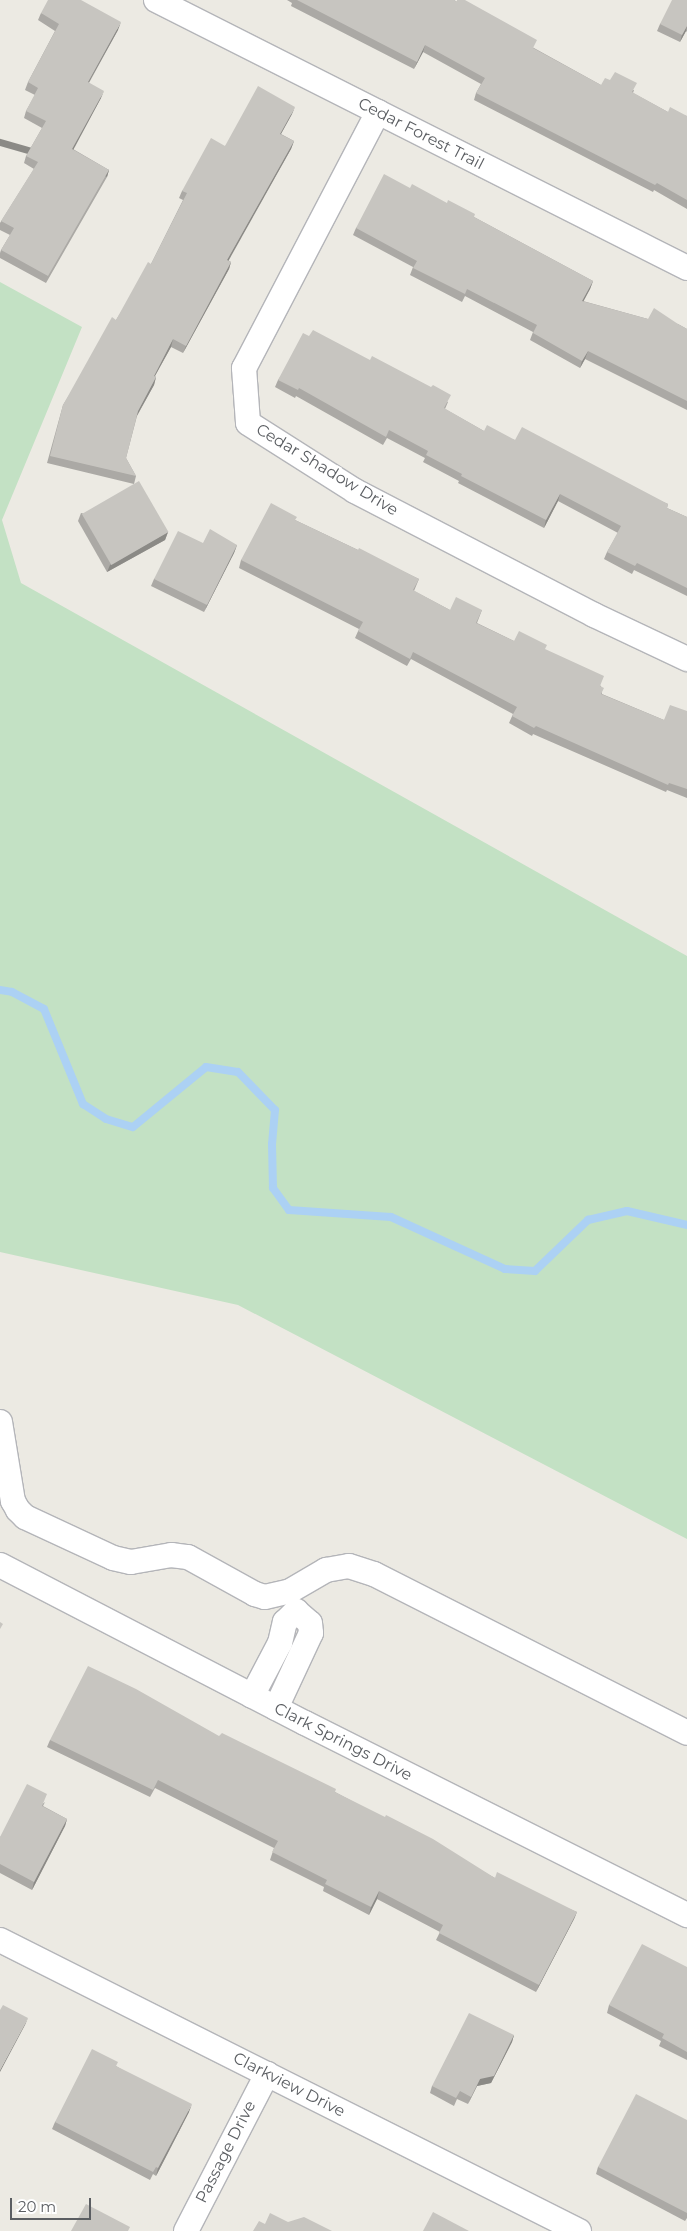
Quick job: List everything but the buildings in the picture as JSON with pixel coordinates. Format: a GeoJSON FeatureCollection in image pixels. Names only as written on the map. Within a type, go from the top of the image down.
{"type":"FeatureCollection","features":[{"type":"Feature","properties":{"kind":"street","name":"Cedar Forest Trail"},"geometry":{"type":"LineString","coordinates":[[156,0],[687,268]]}},
{"type":"Feature","properties":{"kind":"street","name":"Cedar Shadow Drive"},"geometry":{"type":"LineString","coordinates":[[378,112],[244,368],[248,423],[355,491],[594,615],[687,659]]}},
{"type":"Feature","properties":{"kind":"street"},"geometry":{"type":"LineString","coordinates":[[0,1422],[13,1500],[18,1510],[25,1517],[113,1558],[130,1562],[171,1555],[188,1557],[260,1596],[277,1596],[293,1601],[310,1623],[312,1633],[276,1708]]}},
{"type":"Feature","properties":{"kind":"street","name":"Clark Springs Drive"},"geometry":{"type":"LineString","coordinates":[[0,1565],[252,1696],[687,1915]]}},
{"type":"Feature","properties":{"kind":"street"},"geometry":{"type":"LineString","coordinates":[[252,1696],[280,1643],[293,1601],[326,1570],[349,1566],[374,1574],[687,1733]]}},
{"type":"Feature","properties":{"kind":"street","name":"Clarkview Drive"},"geometry":{"type":"LineString","coordinates":[[0,1940],[571,2229]]}},
{"type":"Feature","properties":{"kind":"street","name":"Passage Drive"},"geometry":{"type":"LineString","coordinates":[[186,2231],[267,2074]]}},
{"type":"Feature","properties":{"kind":"green space"},"geometry":{"type":"Polygon","coordinates":[[[0,282],[82,327],[2,520],[21,583],[687,956],[687,1539],[238,1305],[0,1252],[0,282]]]}},
{"type":"Feature","properties":{"kind":"waterway"},"geometry":{"type":"LineString","coordinates":[[0,990],[12,992],[44,1009],[83,1104],[106,1119],[133,1127],[206,1067],[238,1072],[275,1110],[272,1144],[273,1188],[289,1210],[391,1217],[505,1269],[535,1271],[588,1220],[627,1211],[687,1225]]}}]}
